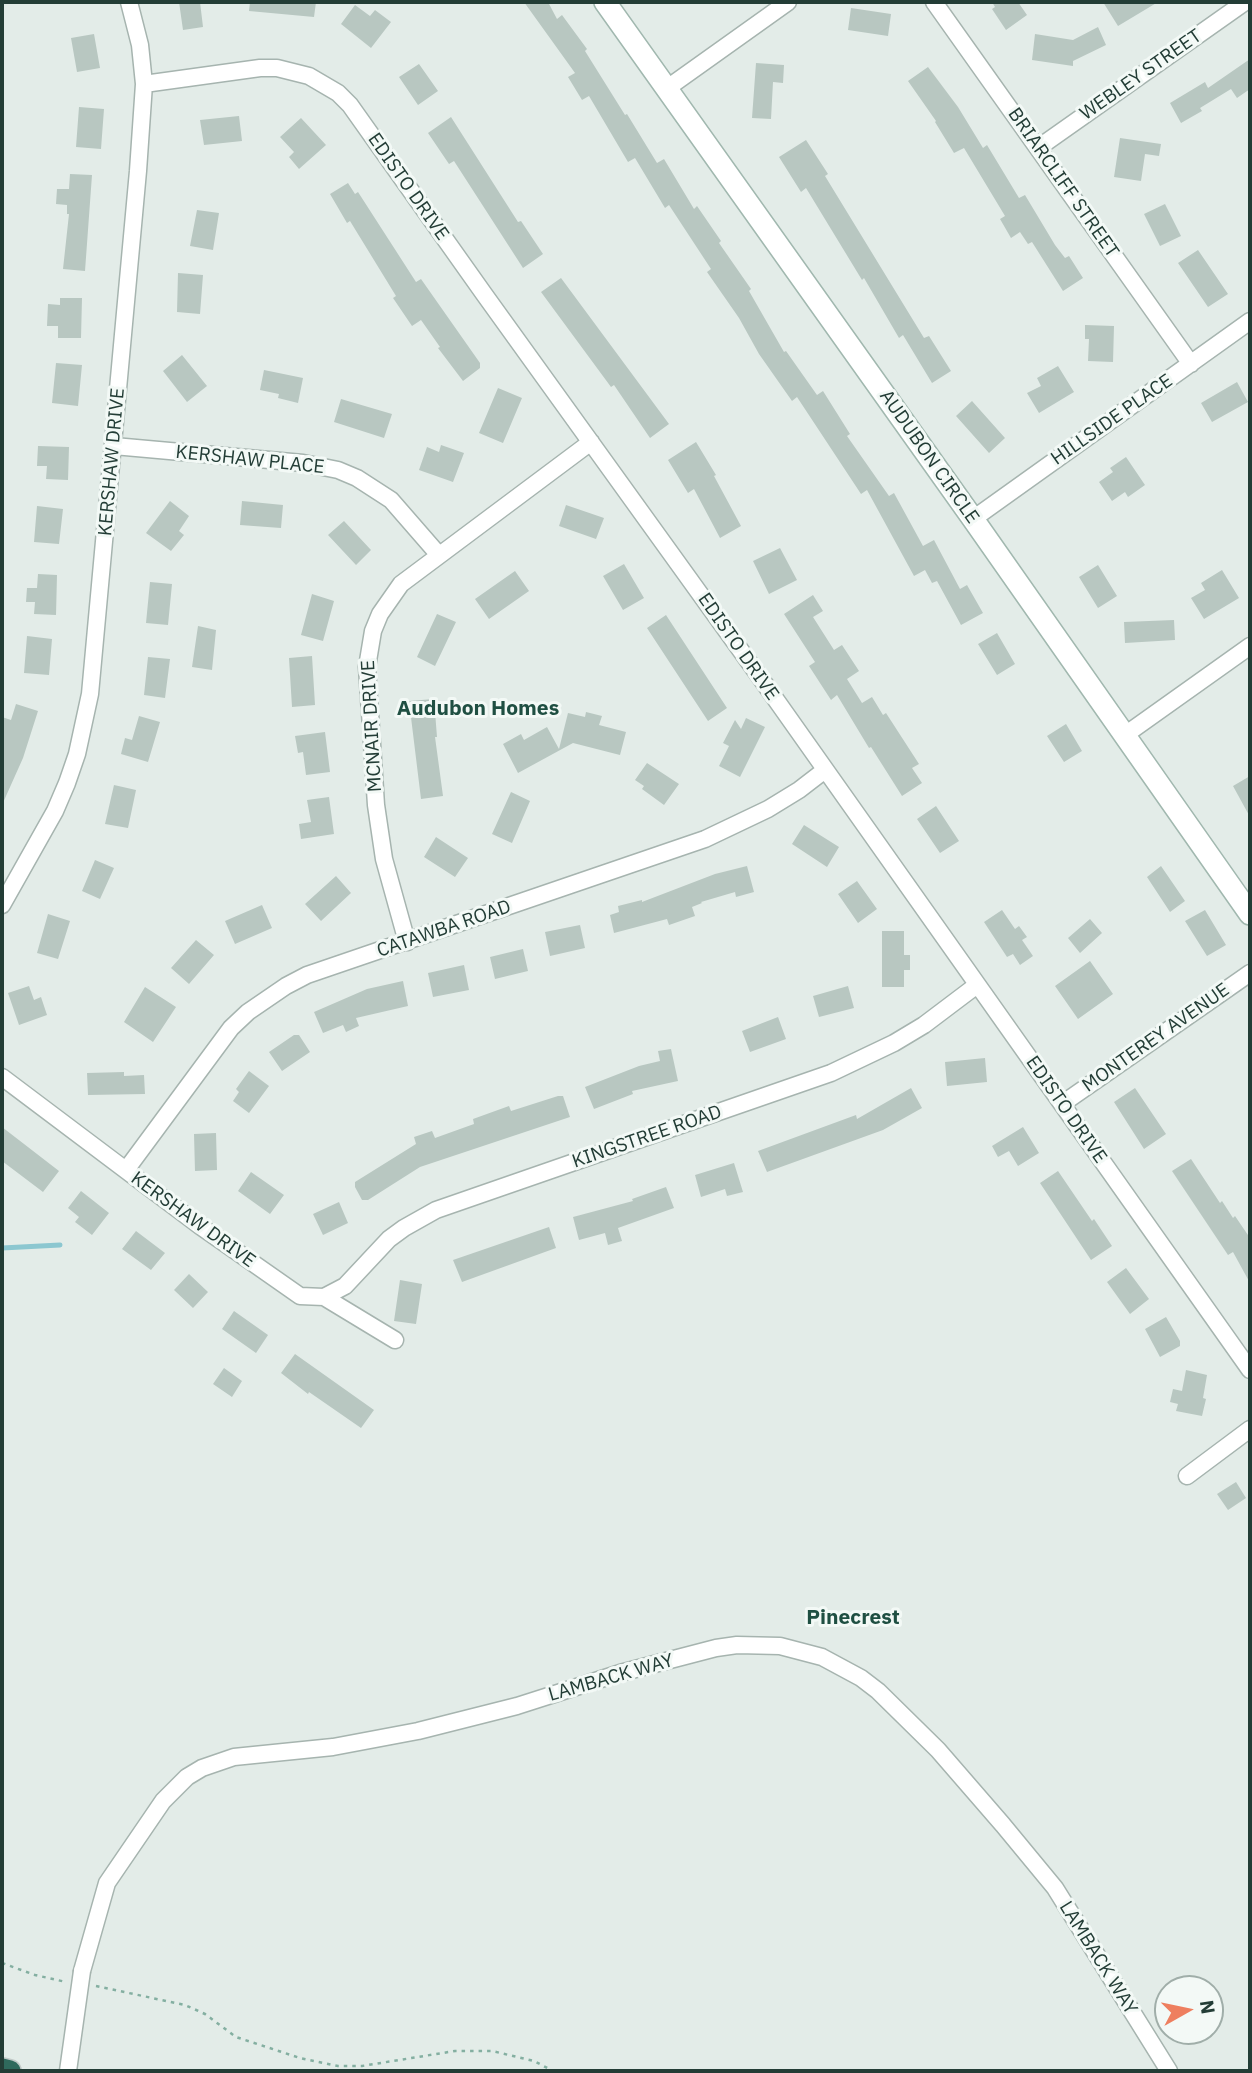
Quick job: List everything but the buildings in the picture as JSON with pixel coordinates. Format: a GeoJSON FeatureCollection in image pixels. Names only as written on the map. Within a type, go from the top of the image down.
{"type":"FeatureCollection","features":[{"type":"Feature","properties":{"kind":"highway"},"geometry":{"type":"LineString","coordinates":[[2,2068],[10,2071]]}},
{"type":"Feature","properties":{"kind":"street","name":"KERSHAW DRIVE"},"geometry":{"type":"LineString","coordinates":[[2,905],[55,811],[77,754],[90,694],[144,84],[140,46],[129,2]]}},
{"type":"Feature","properties":{"kind":"street","name":"AUDUBON CIRCLE"},"geometry":{"type":"LineString","coordinates":[[605,2],[1250,914]]}},
{"type":"Feature","properties":{"kind":"street"},"geometry":{"type":"LineString","coordinates":[[666,89],[788,2]]}},
{"type":"Feature","properties":{"kind":"street","name":"BRIARCLIFF STREET"},"geometry":{"type":"LineString","coordinates":[[934,2],[1191,364]]}},
{"type":"Feature","properties":{"kind":"street","name":"WEBLEY STREET"},"geometry":{"type":"LineString","coordinates":[[1038,148],[1245,2]]}},
{"type":"Feature","properties":{"kind":"street","name":"EDISTO DRIVE"},"geometry":{"type":"LineString","coordinates":[[144,84],[277,68],[309,76],[338,93],[360,118],[1250,1370]]}},
{"type":"Feature","properties":{"kind":"street","name":"HILLSIDE PLACE"},"geometry":{"type":"LineString","coordinates":[[973,519],[1250,321]]}},
{"type":"Feature","properties":{"kind":"street","name":"MCNAIR DRIVE"},"geometry":{"type":"LineString","coordinates":[[407,942],[384,859],[376,805],[367,667],[373,631],[390,598],[401,584],[591,442]]}},
{"type":"Feature","properties":{"kind":"street","name":"KERSHAW PLACE"},"geometry":{"type":"LineString","coordinates":[[114,446],[303,463],[338,470],[357,478],[391,500],[438,554]]}},
{"type":"Feature","properties":{"kind":"street"},"geometry":{"type":"LineString","coordinates":[[1125,735],[1250,646]]}},
{"type":"Feature","properties":{"kind":"street","name":"CATAWBA ROAD"},"geometry":{"type":"LineString","coordinates":[[126,1170],[216,1046],[248,1012],[276,992],[307,975],[705,839],[768,808],[799,790],[825,770]]}},
{"type":"Feature","properties":{"kind":"street","name":"MONTEREY AVENUE"},"geometry":{"type":"LineString","coordinates":[[1062,1104],[1250,973]]}},
{"type":"Feature","properties":{"kind":"street","name":"KINGSTREE ROAD"},"geometry":{"type":"LineString","coordinates":[[324,1297],[345,1286],[389,1240],[419,1218],[472,1197],[831,1073],[904,1037],[953,1005],[977,985]]}},
{"type":"Feature","properties":{"kind":"street","name":"KERSHAW DRIVE"},"geometry":{"type":"LineString","coordinates":[[2,1077],[300,1296],[324,1297],[395,1340]]}},
{"type":"Feature","properties":{"kind":"street"},"geometry":{"type":"LineString","coordinates":[[1187,1476],[1250,1429]]}},
{"type":"Feature","properties":{"kind":"street","name":"LAMBACK WAY"},"geometry":{"type":"LineString","coordinates":[[68,2071],[77,1977],[107,1883],[163,1801],[187,1777],[202,1768],[234,1757],[333,1747],[418,1731],[517,1706],[620,1673],[716,1648],[748,1645],[780,1646],[822,1657],[861,1678],[878,1691],[938,1750],[1055,1888],[1169,2071]]}},
{"type":"Feature","properties":{"kind":"path"},"geometry":{"type":"LineString","coordinates":[[2,1964],[35,1975],[77,1977]]}},
{"type":"Feature","properties":{"kind":"path"},"geometry":{"type":"LineString","coordinates":[[96,1986],[185,2005],[205,2014],[236,2037],[300,2058],[338,2066],[362,2066],[455,2051],[492,2051],[534,2061],[553,2071]]}},
{"type":"Feature","properties":{"kind":"waterway"},"geometry":{"type":"LineString","coordinates":[[2,1248],[60,1245]]}},
{"type":"Feature","properties":{"kind":"district","name":"Audubon Homes"},"geometry":{"type":"Point","coordinates":[478,709]}},
{"type":"Feature","properties":{"kind":"district","name":"Pinecrest"},"geometry":{"type":"Point","coordinates":[853,1618]}}]}
